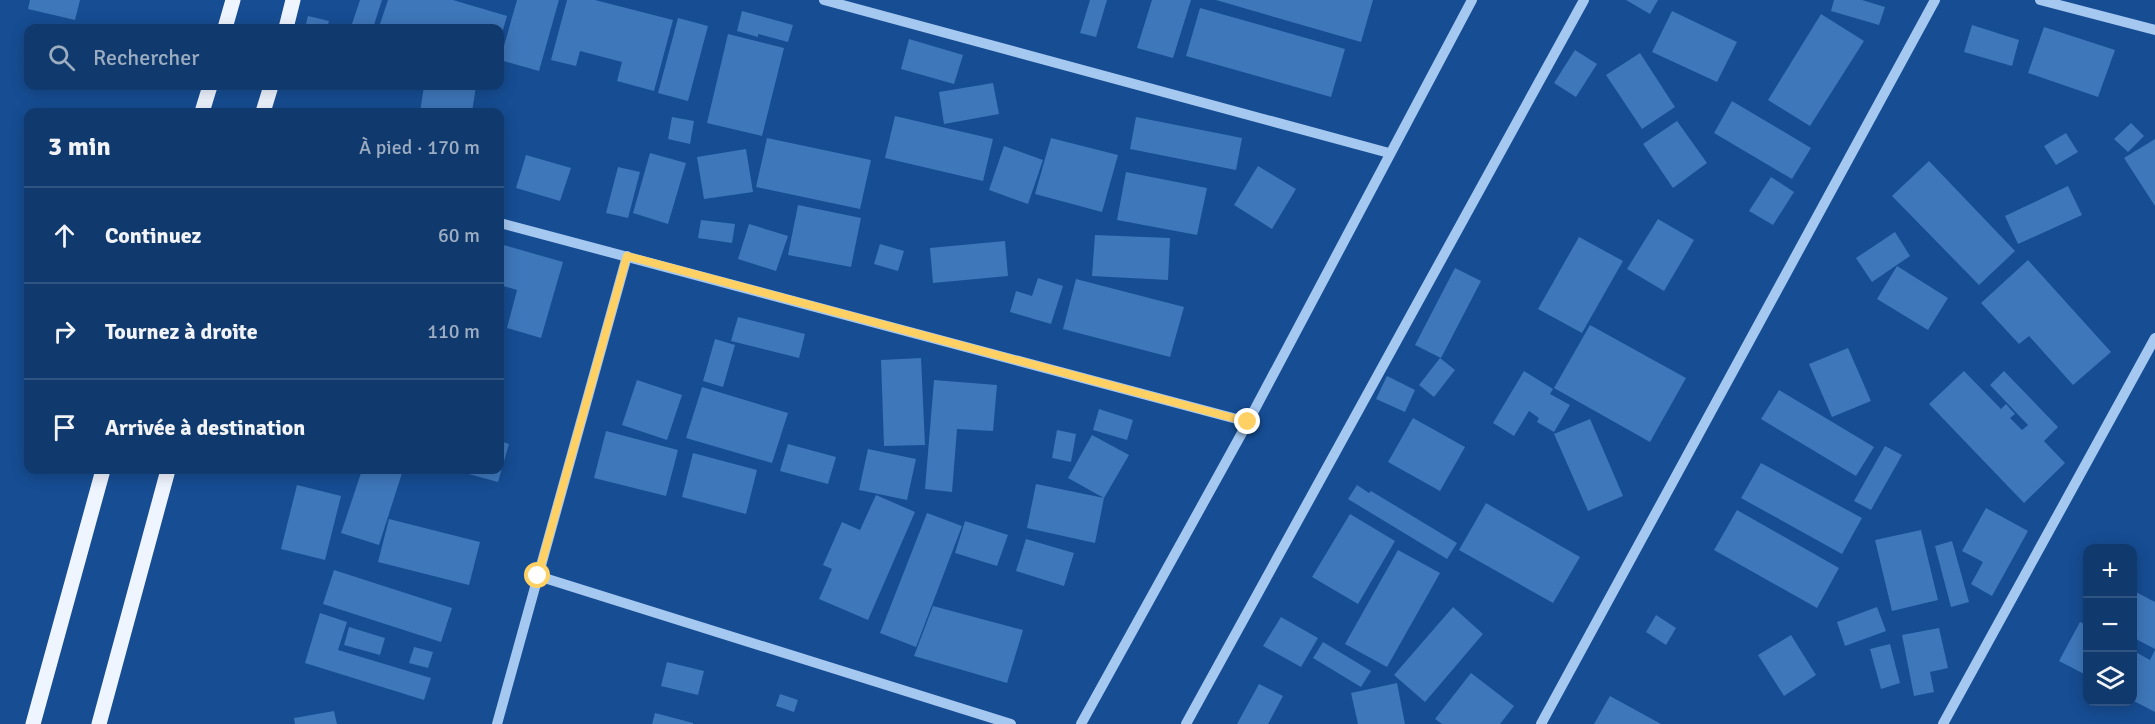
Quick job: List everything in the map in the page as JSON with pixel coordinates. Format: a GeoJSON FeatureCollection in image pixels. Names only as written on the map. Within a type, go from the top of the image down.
{"type":"FeatureCollection","features":[{"type":"Feature","properties":{"kind":"main road"},"geometry":{"type":"LineString","coordinates":[[226,24],[233,0]]}},
{"type":"Feature","properties":{"kind":"main road"},"geometry":{"type":"LineString","coordinates":[[287,24],[293,0]]}},
{"type":"Feature","properties":{"kind":"main road"},"geometry":{"type":"LineString","coordinates":[[203,108],[209,90]]}},
{"type":"Feature","properties":{"kind":"main road"},"geometry":{"type":"LineString","coordinates":[[264,108],[270,90]]}},
{"type":"Feature","properties":{"kind":"main road"},"geometry":{"type":"LineString","coordinates":[[33,724],[102,474]]}},
{"type":"Feature","properties":{"kind":"main road"},"geometry":{"type":"LineString","coordinates":[[99,724],[167,474]]}},
{"type":"Feature","properties":{"kind":"street"},"geometry":{"type":"LineString","coordinates":[[824,0],[1389,153]]}},
{"type":"Feature","properties":{"kind":"street"},"geometry":{"type":"LineString","coordinates":[[1081,724],[1248,422],[1472,0]]}},
{"type":"Feature","properties":{"kind":"street"},"geometry":{"type":"LineString","coordinates":[[1186,724],[1584,0]]}},
{"type":"Feature","properties":{"kind":"street"},"geometry":{"type":"LineString","coordinates":[[1541,724],[1935,0]]}},
{"type":"Feature","properties":{"kind":"street"},"geometry":{"type":"LineString","coordinates":[[2040,0],[2155,30]]}},
{"type":"Feature","properties":{"kind":"street"},"geometry":{"type":"LineString","coordinates":[[504,223],[1248,422]]}},
{"type":"Feature","properties":{"kind":"street"},"geometry":{"type":"LineString","coordinates":[[497,724],[627,256]]}},
{"type":"Feature","properties":{"kind":"street"},"geometry":{"type":"LineString","coordinates":[[1943,724],[2155,338]]}},
{"type":"Feature","properties":{"kind":"street"},"geometry":{"type":"LineString","coordinates":[[538,576],[1011,724]]}},
{"type":"Feature","properties":{"kind":"building"},"geometry":{"type":"Polygon","coordinates":[[[30,0],[80,0],[75,20],[28,9],[30,0]]]}},
{"type":"Feature","properties":{"kind":"building"},"geometry":{"type":"Polygon","coordinates":[[[360,0],[382,0],[374,24],[352,24],[360,0]]]}},
{"type":"Feature","properties":{"kind":"building"},"geometry":{"type":"Polygon","coordinates":[[[388,0],[453,0],[507,16],[504,26],[504,24],[380,24],[388,0]]]}},
{"type":"Feature","properties":{"kind":"building"},"geometry":{"type":"Polygon","coordinates":[[[517,0],[559,0],[539,71],[504,61],[504,46],[517,0]]]}},
{"type":"Feature","properties":{"kind":"building"},"geometry":{"type":"Polygon","coordinates":[[[567,0],[595,0],[673,20],[654,91],[617,81],[622,62],[580,51],[576,66],[551,60],[567,0]]]}},
{"type":"Feature","properties":{"kind":"building"},"geometry":{"type":"Polygon","coordinates":[[[1090,0],[1107,0],[1096,37],[1080,33],[1090,0]]]}},
{"type":"Feature","properties":{"kind":"building"},"geometry":{"type":"Polygon","coordinates":[[[1152,0],[1191,0],[1173,58],[1137,48],[1152,0]]]}},
{"type":"Feature","properties":{"kind":"building"},"geometry":{"type":"Polygon","coordinates":[[[1216,0],[1373,0],[1361,42],[1216,0]]]}},
{"type":"Feature","properties":{"kind":"building"},"geometry":{"type":"Polygon","coordinates":[[[1626,0],[1658,0],[1650,14],[1626,0]]]}},
{"type":"Feature","properties":{"kind":"building"},"geometry":{"type":"Polygon","coordinates":[[[1834,0],[1862,0],[1885,7],[1879,25],[1831,11],[1834,0]]]}},
{"type":"Feature","properties":{"kind":"building"},"geometry":{"type":"Polygon","coordinates":[[[1200,8],[1345,49],[1331,97],[1186,56],[1200,8]]]}},
{"type":"Feature","properties":{"kind":"building"},"geometry":{"type":"Polygon","coordinates":[[[742,11],[793,25],[788,42],[737,31],[742,11]]]}},
{"type":"Feature","properties":{"kind":"building"},"geometry":{"type":"Polygon","coordinates":[[[1672,11],[1737,42],[1717,82],[1652,52],[1672,11]]]}},
{"type":"Feature","properties":{"kind":"building"},"geometry":{"type":"Polygon","coordinates":[[[1821,14],[1864,41],[1810,126],[1768,100],[1821,14]]]}},
{"type":"Feature","properties":{"kind":"building"},"geometry":{"type":"Polygon","coordinates":[[[308,16],[329,21],[328,24],[306,24],[308,16]]]}},
{"type":"Feature","properties":{"kind":"building"},"geometry":{"type":"Polygon","coordinates":[[[678,18],[708,26],[688,101],[658,93],[678,18]]]}},
{"type":"Feature","properties":{"kind":"building"},"geometry":{"type":"Polygon","coordinates":[[[1972,25],[2019,40],[2012,66],[1964,52],[1972,25]]]}},
{"type":"Feature","properties":{"kind":"building"},"geometry":{"type":"Polygon","coordinates":[[[2044,27],[2115,50],[2098,97],[2028,73],[2044,27]]]}},
{"type":"Feature","properties":{"kind":"building"},"geometry":{"type":"Polygon","coordinates":[[[728,34],[784,48],[762,136],[707,123],[728,34]]]}},
{"type":"Feature","properties":{"kind":"building"},"geometry":{"type":"Polygon","coordinates":[[[909,39],[963,55],[954,84],[901,69],[909,39]]]}},
{"type":"Feature","properties":{"kind":"building"},"geometry":{"type":"Polygon","coordinates":[[[1575,50],[1597,64],[1576,97],[1554,83],[1575,50]]]}},
{"type":"Feature","properties":{"kind":"building"},"geometry":{"type":"Polygon","coordinates":[[[1640,53],[1675,107],[1642,129],[1606,75],[1640,53]]]}},
{"type":"Feature","properties":{"kind":"building"},"geometry":{"type":"Polygon","coordinates":[[[993,83],[999,114],[944,124],[939,92],[993,83]]]}},
{"type":"Feature","properties":{"kind":"building"},"geometry":{"type":"Polygon","coordinates":[[[423,90],[475,90],[473,108],[421,108],[423,90]]]}},
{"type":"Feature","properties":{"kind":"building"},"geometry":{"type":"Polygon","coordinates":[[[1732,101],[1811,148],[1792,179],[1714,133],[1732,101]]]}},
{"type":"Feature","properties":{"kind":"building"},"geometry":{"type":"Polygon","coordinates":[[[895,116],[993,139],[983,181],[885,158],[895,116]]]}},
{"type":"Feature","properties":{"kind":"building"},"geometry":{"type":"Polygon","coordinates":[[[672,117],[694,121],[690,144],[668,139],[672,117]]]}},
{"type":"Feature","properties":{"kind":"building"},"geometry":{"type":"Polygon","coordinates":[[[1136,117],[1242,138],[1236,170],[1130,149],[1136,117]]]}},
{"type":"Feature","properties":{"kind":"building"},"geometry":{"type":"Polygon","coordinates":[[[1677,121],[1707,163],[1673,188],[1643,144],[1677,121]]]}},
{"type":"Feature","properties":{"kind":"building"},"geometry":{"type":"Polygon","coordinates":[[[2131,123],[2144,136],[2128,152],[2114,139],[2131,123]]]}},
{"type":"Feature","properties":{"kind":"building"},"geometry":{"type":"Polygon","coordinates":[[[2066,133],[2078,152],[2056,165],[2044,146],[2066,133]]]}},
{"type":"Feature","properties":{"kind":"building"},"geometry":{"type":"Polygon","coordinates":[[[767,138],[871,160],[860,209],[756,187],[767,138]]]}},
{"type":"Feature","properties":{"kind":"building"},"geometry":{"type":"Polygon","coordinates":[[[1051,138],[1118,155],[1102,212],[1035,194],[1051,138]]]}},
{"type":"Feature","properties":{"kind":"building"},"geometry":{"type":"Polygon","coordinates":[[[2155,139],[2155,206],[2124,158],[2155,139]]]}},
{"type":"Feature","properties":{"kind":"building"},"geometry":{"type":"Polygon","coordinates":[[[1004,146],[1043,160],[1028,204],[989,190],[1004,146]]]}},
{"type":"Feature","properties":{"kind":"building"},"geometry":{"type":"Polygon","coordinates":[[[746,149],[753,192],[704,199],[697,157],[746,149]]]}},
{"type":"Feature","properties":{"kind":"building"},"geometry":{"type":"Polygon","coordinates":[[[650,153],[686,163],[668,224],[633,213],[650,153]]]}},
{"type":"Feature","properties":{"kind":"building"},"geometry":{"type":"Polygon","coordinates":[[[526,155],[571,168],[560,201],[516,188],[526,155]]]}},
{"type":"Feature","properties":{"kind":"building"},"geometry":{"type":"Polygon","coordinates":[[[1929,161],[2015,251],[1979,285],[1892,196],[1929,161]]]}},
{"type":"Feature","properties":{"kind":"building"},"geometry":{"type":"Polygon","coordinates":[[[1258,166],[1296,189],[1272,229],[1234,205],[1258,166]]]}},
{"type":"Feature","properties":{"kind":"building"},"geometry":{"type":"Polygon","coordinates":[[[618,167],[640,172],[628,218],[606,213],[618,167]]]}},
{"type":"Feature","properties":{"kind":"building"},"geometry":{"type":"Polygon","coordinates":[[[1126,172],[1207,188],[1197,235],[1117,220],[1126,172]]]}},
{"type":"Feature","properties":{"kind":"building"},"geometry":{"type":"Polygon","coordinates":[[[1771,177],[1794,192],[1773,225],[1749,211],[1771,177]]]}},
{"type":"Feature","properties":{"kind":"building"},"geometry":{"type":"Polygon","coordinates":[[[2068,186],[2082,215],[2018,244],[2005,216],[2068,186]]]}},
{"type":"Feature","properties":{"kind":"building"},"geometry":{"type":"Polygon","coordinates":[[[798,205],[861,218],[851,267],[788,255],[798,205]]]}},
{"type":"Feature","properties":{"kind":"building"},"geometry":{"type":"Polygon","coordinates":[[[1658,219],[1694,240],[1664,291],[1627,269],[1658,219]]]}},
{"type":"Feature","properties":{"kind":"building"},"geometry":{"type":"Polygon","coordinates":[[[701,220],[735,224],[732,243],[698,238],[701,220]]]}},
{"type":"Feature","properties":{"kind":"building"},"geometry":{"type":"Polygon","coordinates":[[[749,224],[788,236],[776,271],[738,259],[749,224]]]}},
{"type":"Feature","properties":{"kind":"building"},"geometry":{"type":"Polygon","coordinates":[[[1895,232],[1910,256],[1872,282],[1856,258],[1895,232]]]}},
{"type":"Feature","properties":{"kind":"building"},"geometry":{"type":"Polygon","coordinates":[[[1095,235],[1170,238],[1168,280],[1092,276],[1095,235]]]}},
{"type":"Feature","properties":{"kind":"building"},"geometry":{"type":"Polygon","coordinates":[[[1579,237],[1623,261],[1582,333],[1538,309],[1579,237]]]}},
{"type":"Feature","properties":{"kind":"building"},"geometry":{"type":"Polygon","coordinates":[[[1005,241],[1008,276],[933,283],[930,248],[1005,241]]]}},
{"type":"Feature","properties":{"kind":"building"},"geometry":{"type":"Polygon","coordinates":[[[880,244],[904,251],[898,271],[874,264],[880,244]]]}},
{"type":"Feature","properties":{"kind":"building"},"geometry":{"type":"Polygon","coordinates":[[[504,245],[563,262],[541,338],[507,328],[517,290],[504,286],[504,245]]]}},
{"type":"Feature","properties":{"kind":"building"},"geometry":{"type":"Polygon","coordinates":[[[2028,260],[2111,352],[2073,385],[2029,336],[2019,344],[1981,303],[2028,260]]]}},
{"type":"Feature","properties":{"kind":"building"},"geometry":{"type":"Polygon","coordinates":[[[1897,266],[1948,298],[1928,330],[1877,299],[1897,266]]]}},
{"type":"Feature","properties":{"kind":"building"},"geometry":{"type":"Polygon","coordinates":[[[1455,268],[1481,281],[1441,358],[1415,345],[1455,268]]]}},
{"type":"Feature","properties":{"kind":"building"},"geometry":{"type":"Polygon","coordinates":[[[1038,278],[1063,286],[1051,324],[1010,312],[1016,291],[1032,296],[1038,278]]]}},
{"type":"Feature","properties":{"kind":"building"},"geometry":{"type":"Polygon","coordinates":[[[1076,279],[1184,307],[1170,357],[1063,329],[1076,279]]]}},
{"type":"Feature","properties":{"kind":"building"},"geometry":{"type":"Polygon","coordinates":[[[738,317],[805,334],[799,358],[731,341],[738,317]]]}},
{"type":"Feature","properties":{"kind":"building"},"geometry":{"type":"Polygon","coordinates":[[[1590,325],[1686,378],[1650,442],[1554,388],[1590,325]]]}},
{"type":"Feature","properties":{"kind":"building"},"geometry":{"type":"Polygon","coordinates":[[[715,339],[735,345],[723,387],[703,381],[715,339]]]}},
{"type":"Feature","properties":{"kind":"building"},"geometry":{"type":"Polygon","coordinates":[[[1848,348],[1871,401],[1832,417],[1809,364],[1848,348]]]}},
{"type":"Feature","properties":{"kind":"building"},"geometry":{"type":"Polygon","coordinates":[[[921,358],[925,445],[884,446],[881,360],[921,358]]]}},
{"type":"Feature","properties":{"kind":"building"},"geometry":{"type":"Polygon","coordinates":[[[1440,358],[1455,370],[1434,397],[1419,385],[1440,358]]]}},
{"type":"Feature","properties":{"kind":"building"},"geometry":{"type":"Polygon","coordinates":[[[1524,371],[1553,389],[1550,394],[1570,405],[1554,432],[1537,422],[1539,418],[1529,411],[1514,436],[1493,423],[1524,371]]]}},
{"type":"Feature","properties":{"kind":"building"},"geometry":{"type":"Polygon","coordinates":[[[1964,371],[2001,409],[2006,404],[2015,414],[2010,418],[2022,430],[2028,425],[1990,385],[2004,371],[2058,427],[2044,441],[2065,463],[2024,503],[1929,404],[1964,371]]]}},
{"type":"Feature","properties":{"kind":"building"},"geometry":{"type":"Polygon","coordinates":[[[1387,376],[1415,390],[1405,412],[1376,399],[1387,376]]]}},
{"type":"Feature","properties":{"kind":"building"},"geometry":{"type":"Polygon","coordinates":[[[637,380],[682,395],[667,440],[622,425],[637,380]]]}},
{"type":"Feature","properties":{"kind":"building"},"geometry":{"type":"Polygon","coordinates":[[[934,380],[997,385],[993,431],[957,429],[952,492],[925,489],[934,380]]]}},
{"type":"Feature","properties":{"kind":"building"},"geometry":{"type":"Polygon","coordinates":[[[702,387],[788,413],[772,463],[686,438],[702,387]]]}},
{"type":"Feature","properties":{"kind":"building"},"geometry":{"type":"Polygon","coordinates":[[[1779,390],[1874,447],[1856,476],[1761,419],[1779,390]]]}},
{"type":"Feature","properties":{"kind":"building"},"geometry":{"type":"Polygon","coordinates":[[[1099,409],[1133,420],[1127,440],[1093,430],[1099,409]]]}},
{"type":"Feature","properties":{"kind":"building"},"geometry":{"type":"Polygon","coordinates":[[[1413,418],[1465,447],[1440,491],[1388,462],[1413,418]]]}},
{"type":"Feature","properties":{"kind":"building"},"geometry":{"type":"Polygon","coordinates":[[[1590,419],[1623,496],[1588,511],[1554,434],[1590,419]]]}},
{"type":"Feature","properties":{"kind":"building"},"geometry":{"type":"Polygon","coordinates":[[[1057,430],[1076,434],[1071,462],[1052,458],[1057,430]]]}},
{"type":"Feature","properties":{"kind":"building"},"geometry":{"type":"Polygon","coordinates":[[[606,431],[678,450],[666,496],[594,478],[606,431]]]}},
{"type":"Feature","properties":{"kind":"building"},"geometry":{"type":"Polygon","coordinates":[[[1092,435],[1129,455],[1104,498],[1068,478],[1092,435]]]}},
{"type":"Feature","properties":{"kind":"building"},"geometry":{"type":"Polygon","coordinates":[[[504,442],[509,444],[504,461],[504,442]]]}},
{"type":"Feature","properties":{"kind":"building"},"geometry":{"type":"Polygon","coordinates":[[[788,444],[836,457],[828,484],[780,471],[788,444]]]}},
{"type":"Feature","properties":{"kind":"building"},"geometry":{"type":"Polygon","coordinates":[[[1885,446],[1902,455],[1871,510],[1854,501],[1885,446]]]}},
{"type":"Feature","properties":{"kind":"building"},"geometry":{"type":"Polygon","coordinates":[[[868,449],[916,459],[907,500],[859,490],[868,449]]]}},
{"type":"Feature","properties":{"kind":"building"},"geometry":{"type":"Polygon","coordinates":[[[693,453],[757,470],[746,514],[682,497],[693,453]]]}},
{"type":"Feature","properties":{"kind":"building"},"geometry":{"type":"Polygon","coordinates":[[[1761,463],[1862,518],[1842,554],[1741,498],[1761,463]]]}},
{"type":"Feature","properties":{"kind":"building"},"geometry":{"type":"Polygon","coordinates":[[[361,474],[402,474],[379,545],[341,533],[361,474]]]}},
{"type":"Feature","properties":{"kind":"building"},"geometry":{"type":"Polygon","coordinates":[[[469,474],[500,474],[498,482],[469,474]]]}},
{"type":"Feature","properties":{"kind":"building"},"geometry":{"type":"Polygon","coordinates":[[[1036,484],[1104,498],[1095,543],[1027,528],[1036,484]]]}},
{"type":"Feature","properties":{"kind":"building"},"geometry":{"type":"Polygon","coordinates":[[[297,485],[341,496],[325,560],[281,549],[297,485]]]}},
{"type":"Feature","properties":{"kind":"building"},"geometry":{"type":"Polygon","coordinates":[[[1357,485],[1369,493],[1371,491],[1457,543],[1447,559],[1348,499],[1357,485]]]}},
{"type":"Feature","properties":{"kind":"building"},"geometry":{"type":"Polygon","coordinates":[[[876,495],[915,512],[868,620],[819,599],[832,569],[823,565],[842,522],[860,530],[876,495]]]}},
{"type":"Feature","properties":{"kind":"building"},"geometry":{"type":"Polygon","coordinates":[[[1486,503],[1580,557],[1553,603],[1459,550],[1486,503]]]}},
{"type":"Feature","properties":{"kind":"building"},"geometry":{"type":"Polygon","coordinates":[[[1986,508],[2028,531],[1992,596],[1971,584],[1983,562],[1962,551],[1986,508]]]}},
{"type":"Feature","properties":{"kind":"building"},"geometry":{"type":"Polygon","coordinates":[[[1737,510],[1839,568],[1817,608],[1714,550],[1737,510]]]}},
{"type":"Feature","properties":{"kind":"building"},"geometry":{"type":"Polygon","coordinates":[[[927,513],[962,526],[916,647],[880,633],[927,513]]]}},
{"type":"Feature","properties":{"kind":"building"},"geometry":{"type":"Polygon","coordinates":[[[1350,514],[1395,541],[1358,604],[1312,577],[1350,514]]]}},
{"type":"Feature","properties":{"kind":"building"},"geometry":{"type":"Polygon","coordinates":[[[389,519],[480,542],[469,585],[378,562],[389,519]]]}},
{"type":"Feature","properties":{"kind":"building"},"geometry":{"type":"Polygon","coordinates":[[[965,521],[1008,535],[997,566],[955,553],[965,521]]]}},
{"type":"Feature","properties":{"kind":"building"},"geometry":{"type":"Polygon","coordinates":[[[1921,530],[1938,600],[1892,611],[1875,540],[1921,530]]]}},
{"type":"Feature","properties":{"kind":"building"},"geometry":{"type":"Polygon","coordinates":[[[1026,539],[1074,553],[1064,586],[1016,571],[1026,539]]]}},
{"type":"Feature","properties":{"kind":"building"},"geometry":{"type":"Polygon","coordinates":[[[1952,541],[1969,602],[1951,607],[1935,546],[1952,541]]]}},
{"type":"Feature","properties":{"kind":"building"},"geometry":{"type":"Polygon","coordinates":[[[1398,550],[1440,573],[1387,667],[1345,644],[1398,550]]]}},
{"type":"Feature","properties":{"kind":"building"},"geometry":{"type":"Polygon","coordinates":[[[334,570],[452,608],[441,642],[323,604],[334,570]]]}},
{"type":"Feature","properties":{"kind":"building"},"geometry":{"type":"Polygon","coordinates":[[[2137,593],[2155,602],[2155,649],[2137,640],[2137,593]]]}},
{"type":"Feature","properties":{"kind":"building"},"geometry":{"type":"Polygon","coordinates":[[[933,606],[1023,630],[1007,683],[914,656],[933,606]]]}},
{"type":"Feature","properties":{"kind":"building"},"geometry":{"type":"Polygon","coordinates":[[[1453,607],[1483,634],[1425,702],[1394,675],[1453,607]]]}},
{"type":"Feature","properties":{"kind":"building"},"geometry":{"type":"Polygon","coordinates":[[[1877,607],[1886,631],[1845,646],[1837,622],[1877,607]]]}},
{"type":"Feature","properties":{"kind":"building"},"geometry":{"type":"Polygon","coordinates":[[[320,613],[347,622],[338,650],[431,678],[424,700],[305,663],[320,613]]]}},
{"type":"Feature","properties":{"kind":"building"},"geometry":{"type":"Polygon","coordinates":[[[1656,615],[1676,628],[1666,645],[1646,632],[1656,615]]]}},
{"type":"Feature","properties":{"kind":"building"},"geometry":{"type":"Polygon","coordinates":[[[1281,617],[1318,638],[1301,667],[1263,646],[1281,617]]]}},
{"type":"Feature","properties":{"kind":"building"},"geometry":{"type":"Polygon","coordinates":[[[2080,622],[2083,624],[2083,673],[2059,661],[2080,622]]]}},
{"type":"Feature","properties":{"kind":"building"},"geometry":{"type":"Polygon","coordinates":[[[349,627],[385,638],[380,655],[344,645],[349,627]]]}},
{"type":"Feature","properties":{"kind":"building"},"geometry":{"type":"Polygon","coordinates":[[[1939,628],[1948,668],[1930,672],[1934,692],[1914,696],[1902,635],[1939,628]]]}},
{"type":"Feature","properties":{"kind":"building"},"geometry":{"type":"Polygon","coordinates":[[[1791,635],[1816,675],[1784,696],[1758,655],[1791,635]]]}},
{"type":"Feature","properties":{"kind":"building"},"geometry":{"type":"Polygon","coordinates":[[[1323,642],[1371,671],[1361,687],[1313,658],[1323,642]]]}},
{"type":"Feature","properties":{"kind":"building"},"geometry":{"type":"Polygon","coordinates":[[[1890,644],[1900,683],[1881,689],[1870,649],[1890,644]]]}},
{"type":"Feature","properties":{"kind":"building"},"geometry":{"type":"Polygon","coordinates":[[[414,647],[433,652],[428,668],[409,663],[414,647]]]}},
{"type":"Feature","properties":{"kind":"building"},"geometry":{"type":"Polygon","coordinates":[[[2155,650],[2155,712],[2137,703],[2137,653],[2150,660],[2155,650]]]}},
{"type":"Feature","properties":{"kind":"building"},"geometry":{"type":"Polygon","coordinates":[[[667,662],[704,671],[698,695],[661,686],[667,662]]]}},
{"type":"Feature","properties":{"kind":"building"},"geometry":{"type":"Polygon","coordinates":[[[1471,673],[1514,706],[1500,724],[1442,724],[1435,719],[1471,673]]]}},
{"type":"Feature","properties":{"kind":"building"},"geometry":{"type":"Polygon","coordinates":[[[1397,683],[1405,724],[1358,724],[1351,693],[1397,683]]]}},
{"type":"Feature","properties":{"kind":"building"},"geometry":{"type":"Polygon","coordinates":[[[1259,684],[1283,696],[1268,724],[1237,724],[1259,684]]]}},
{"type":"Feature","properties":{"kind":"building"},"geometry":{"type":"Polygon","coordinates":[[[780,694],[798,700],[794,712],[776,706],[780,694]]]}},
{"type":"Feature","properties":{"kind":"building"},"geometry":{"type":"Polygon","coordinates":[[[1610,696],[1661,724],[1594,724],[1610,696]]]}},
{"type":"Feature","properties":{"kind":"building"},"geometry":{"type":"Polygon","coordinates":[[[334,711],[337,724],[295,724],[294,718],[334,711]]]}},
{"type":"Feature","properties":{"kind":"building"},"geometry":{"type":"Polygon","coordinates":[[[655,713],[693,723],[693,724],[652,724],[655,713]]]}},
{"type":"Feature","properties":{"kind":"route"},"geometry":{"type":"LineString","coordinates":[[538,576],[627,256],[1248,422]]}}]}
